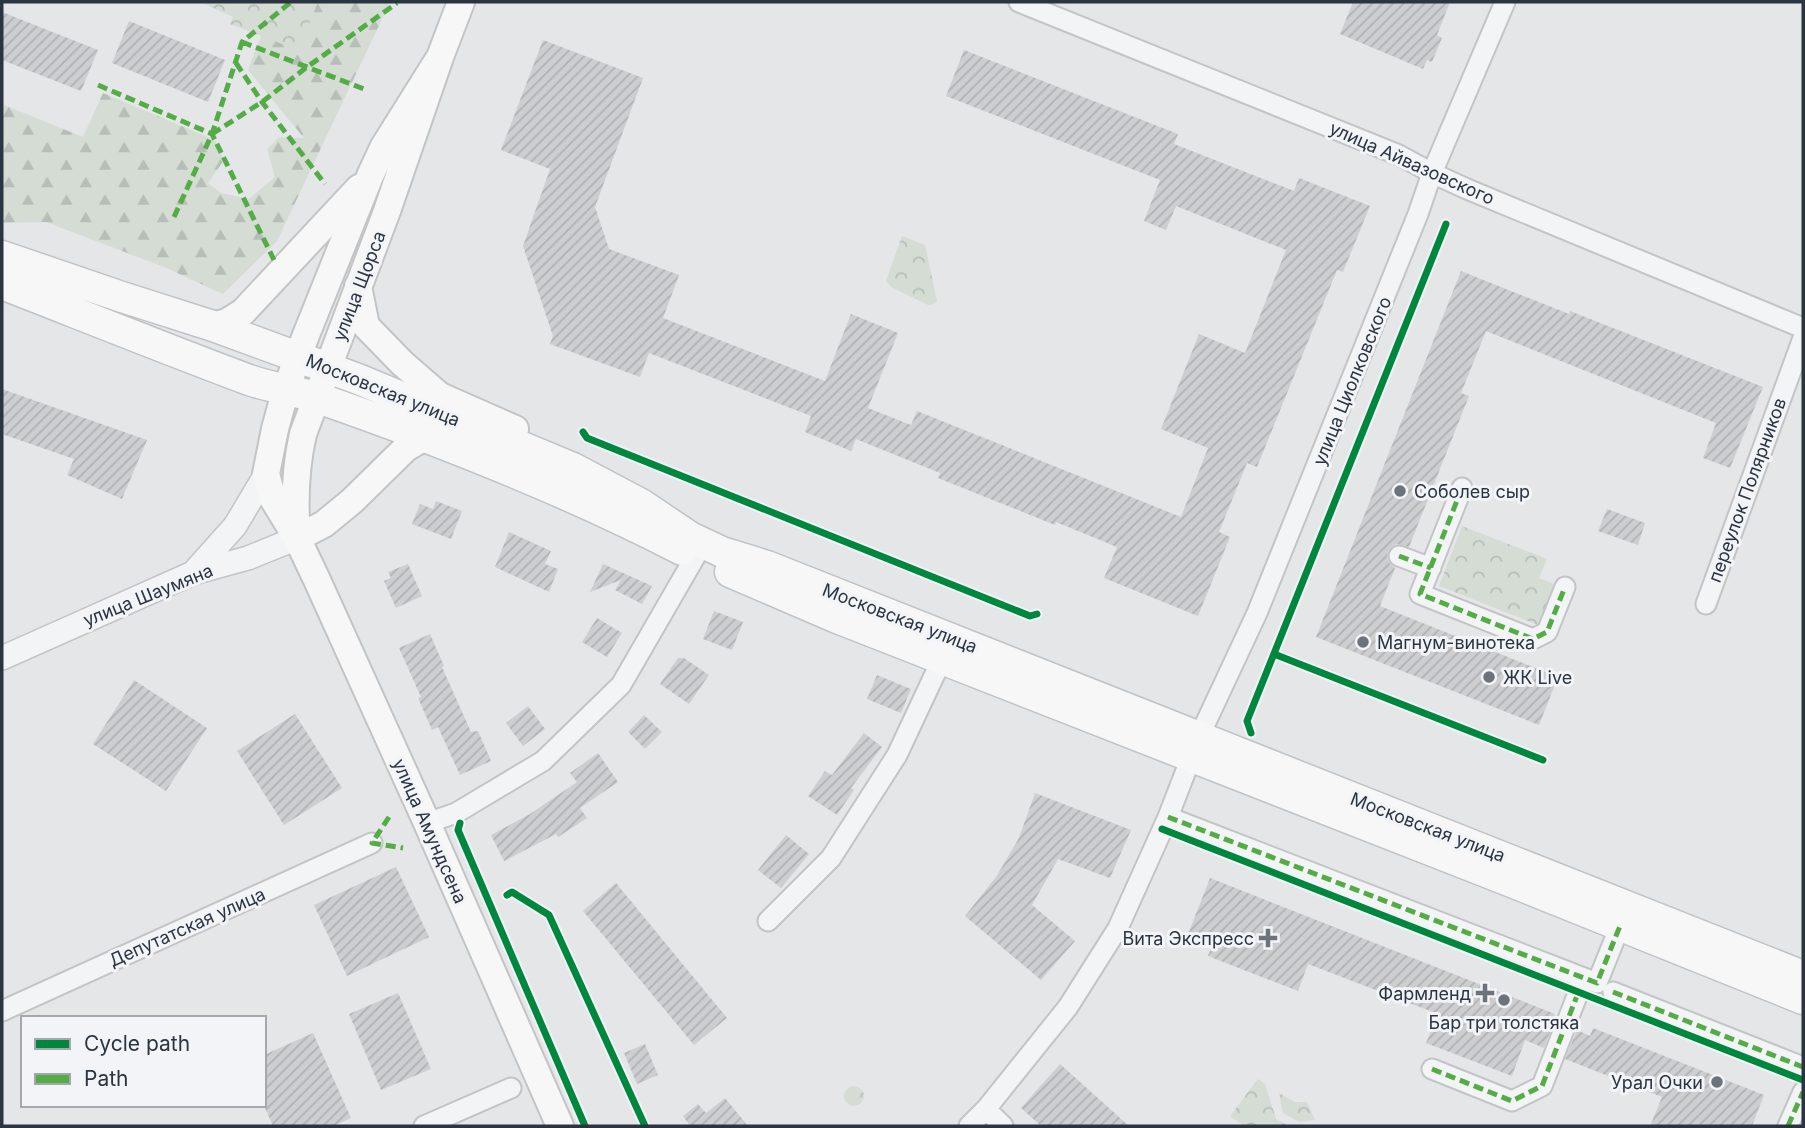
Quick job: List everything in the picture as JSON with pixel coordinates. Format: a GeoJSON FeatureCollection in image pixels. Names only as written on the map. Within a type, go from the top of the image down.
{"type":"FeatureCollection","features":[{"type":"Feature","properties":{"kind":"main road","name":"улица Щорса"},"geometry":{"type":"LineString","coordinates":[[297,538],[294,508],[303,434],[404,164],[461,2]]}},
{"type":"Feature","properties":{"kind":"main road","name":"улица Щорса"},"geometry":{"type":"LineString","coordinates":[[266,474],[275,429],[297,356],[370,176],[383,148],[440,57]]}},
{"type":"Feature","properties":{"kind":"main road"},"geometry":{"type":"LineString","coordinates":[[213,326],[227,322],[243,312],[370,176]]}},
{"type":"Feature","properties":{"kind":"main road","name":"Московская улица"},"geometry":{"type":"LineString","coordinates":[[2,256],[297,356],[573,468],[641,504],[690,537],[722,552],[767,566],[1620,926],[1803,999]]}},
{"type":"Feature","properties":{"kind":"main road","name":"Московская улица"},"geometry":{"type":"LineString","coordinates":[[2,284],[253,381],[317,397],[425,437],[525,477],[695,557],[837,618],[942,659],[1195,747],[1803,976]]}},
{"type":"Feature","properties":{"kind":"main road"},"geometry":{"type":"LineString","coordinates":[[358,286],[366,326],[402,363],[440,396],[550,444],[573,468]]}},
{"type":"Feature","properties":{"kind":"main road"},"geometry":{"type":"LineString","coordinates":[[266,474],[273,499],[297,538],[324,524],[352,501],[406,448],[425,437]]}},
{"type":"Feature","properties":{"kind":"main road","name":"улица Амундсена"},"geometry":{"type":"LineString","coordinates":[[297,538],[427,822],[560,1126]]}},
{"type":"Feature","properties":{"kind":"street","name":"улица Айвазовского"},"geometry":{"type":"LineString","coordinates":[[1019,2],[1399,155],[1467,189],[1803,328]]}},
{"type":"Feature","properties":{"kind":"street","name":"улица Циолковского"},"geometry":{"type":"LineString","coordinates":[[968,1126],[986,1109],[1068,1007],[1118,928],[1168,817],[1195,747],[1258,613],[1418,215],[1432,173],[1505,2]]}},
{"type":"Feature","properties":{"kind":"street","name":"переулок Полярников"},"geometry":{"type":"LineString","coordinates":[[1706,604],[1803,338]]}},
{"type":"Feature","properties":{"kind":"street"},"geometry":{"type":"LineString","coordinates":[[193,573],[235,526],[266,474]]}},
{"type":"Feature","properties":{"kind":"street"},"geometry":{"type":"LineString","coordinates":[[1462,488],[1420,594],[1532,639],[1547,632],[1565,587]]}},
{"type":"Feature","properties":{"kind":"street","name":"улица Шаумяна"},"geometry":{"type":"LineString","coordinates":[[2,658],[193,573],[248,558],[297,538]]}},
{"type":"Feature","properties":{"kind":"street"},"geometry":{"type":"LineString","coordinates":[[1399,556],[1431,568]]}},
{"type":"Feature","properties":{"kind":"street"},"geometry":{"type":"LineString","coordinates":[[427,822],[456,813],[543,761],[621,685],[695,557]]}},
{"type":"Feature","properties":{"kind":"street"},"geometry":{"type":"LineString","coordinates":[[768,921],[831,858],[897,755],[942,659]]}},
{"type":"Feature","properties":{"kind":"street"},"geometry":{"type":"LineString","coordinates":[[1168,817],[1597,984],[1620,926]]}},
{"type":"Feature","properties":{"kind":"street","name":"Депутатская улица"},"geometry":{"type":"LineString","coordinates":[[2,1011],[372,843]]}},
{"type":"Feature","properties":{"kind":"street"},"geometry":{"type":"LineString","coordinates":[[1432,1069],[1511,1101],[1542,1086],[1570,1023],[1584,978]]}},
{"type":"Feature","properties":{"kind":"street"},"geometry":{"type":"LineString","coordinates":[[1613,992],[1803,1067]]}},
{"type":"Feature","properties":{"kind":"street"},"geometry":{"type":"LineString","coordinates":[[424,1126],[511,1088]]}},
{"type":"Feature","properties":{"kind":"street"},"geometry":{"type":"LineString","coordinates":[[1788,1126],[1803,1092]]}},
{"type":"Feature","properties":{"kind":"street"},"geometry":{"type":"LineString","coordinates":[[986,1109],[1003,1126]]}},
{"type":"Feature","properties":{"kind":"green space"},"geometry":{"type":"Polygon","coordinates":[[[200,2],[318,2],[298,50],[230,24],[233,17],[200,2]]]}},
{"type":"Feature","properties":{"kind":"green space"},"geometry":{"type":"Polygon","coordinates":[[[274,2],[390,2],[277,241],[223,294],[164,267],[46,222],[2,223],[2,104],[83,137],[103,93],[215,140],[224,160],[208,183],[221,193],[249,199],[275,177],[267,149],[279,137],[304,138],[248,70],[274,2]]]}},
{"type":"Feature","properties":{"kind":"green space"},"geometry":{"type":"Polygon","coordinates":[[[902,236],[925,245],[937,301],[933,304],[928,305],[891,287],[886,281],[902,236]]]}},
{"type":"Feature","properties":{"kind":"green space"},"geometry":{"type":"Polygon","coordinates":[[[1462,526],[1547,559],[1539,578],[1559,586],[1543,627],[1439,586],[1462,526]]]}},
{"type":"Feature","properties":{"kind":"green space"},"geometry":{"type":"Polygon","coordinates":[[[1258,1079],[1265,1084],[1276,1119],[1289,1126],[1244,1126],[1230,1116],[1258,1079]]]}},
{"type":"Feature","properties":{"kind":"green space"},"geometry":{"type":"Polygon","coordinates":[[[850,1086],[858,1086],[864,1096],[858,1106],[850,1106],[844,1100],[844,1092],[850,1086]]]}},
{"type":"Feature","properties":{"kind":"green space"},"geometry":{"type":"Polygon","coordinates":[[[1279,1093],[1295,1102],[1307,1102],[1315,1120],[1299,1122],[1283,1113],[1279,1093]]]}},
{"type":"Feature","properties":{"kind":"building"},"geometry":{"type":"Polygon","coordinates":[[[1353,2],[1450,2],[1437,35],[1442,38],[1432,62],[1427,60],[1423,69],[1340,34],[1353,2]]]}},
{"type":"Feature","properties":{"kind":"building"},"geometry":{"type":"Polygon","coordinates":[[[2,12],[98,50],[81,91],[2,60],[2,12]]]}},
{"type":"Feature","properties":{"kind":"building"},"geometry":{"type":"Polygon","coordinates":[[[129,21],[225,60],[208,102],[112,63],[129,21]]]}},
{"type":"Feature","properties":{"kind":"building"},"geometry":{"type":"Polygon","coordinates":[[[543,40],[643,78],[595,207],[609,249],[679,275],[663,318],[825,381],[851,314],[898,333],[868,408],[911,425],[917,411],[1181,517],[1208,448],[1161,429],[1199,334],[1245,353],[1286,250],[1176,206],[1166,230],[1144,221],[1160,180],[946,96],[964,50],[1178,134],[1174,144],[1294,191],[1299,178],[1370,206],[1343,272],[1337,270],[1257,467],[1247,463],[1219,532],[1230,537],[1198,616],[1104,578],[1117,547],[938,478],[940,473],[856,439],[851,451],[805,432],[811,416],[649,353],[640,377],[550,344],[553,336],[523,246],[550,169],[501,150],[543,40]]]}},
{"type":"Feature","properties":{"kind":"building"},"geometry":{"type":"Polygon","coordinates":[[[1461,271],[1763,387],[1730,468],[1703,458],[1716,423],[1486,331],[1461,393],[1469,396],[1409,547],[1396,544],[1388,551],[1387,559],[1395,568],[1380,606],[1558,677],[1539,725],[1316,637],[1461,271]]]}},
{"type":"Feature","properties":{"kind":"building"},"geometry":{"type":"Polygon","coordinates":[[[2,389],[147,440],[122,499],[67,475],[74,459],[2,434],[2,389]]]}},
{"type":"Feature","properties":{"kind":"building"},"geometry":{"type":"Polygon","coordinates":[[[436,501],[462,511],[451,539],[412,524],[420,504],[433,509],[436,501]]]}},
{"type":"Feature","properties":{"kind":"building"},"geometry":{"type":"Polygon","coordinates":[[[1607,509],[1645,523],[1638,545],[1598,531],[1607,509]]]}},
{"type":"Feature","properties":{"kind":"building"},"geometry":{"type":"Polygon","coordinates":[[[509,532],[551,551],[545,564],[558,569],[549,592],[495,567],[509,532]]]}},
{"type":"Feature","properties":{"kind":"building"},"geometry":{"type":"Polygon","coordinates":[[[408,564],[422,596],[396,608],[384,581],[391,578],[388,572],[408,564]]]}},
{"type":"Feature","properties":{"kind":"building"},"geometry":{"type":"Polygon","coordinates":[[[603,564],[652,586],[642,604],[615,590],[621,580],[590,592],[603,564]]]}},
{"type":"Feature","properties":{"kind":"building"},"geometry":{"type":"Polygon","coordinates":[[[714,611],[743,622],[732,650],[703,639],[714,611]]]}},
{"type":"Feature","properties":{"kind":"building"},"geometry":{"type":"Polygon","coordinates":[[[597,618],[622,633],[607,657],[582,642],[597,618]]]}},
{"type":"Feature","properties":{"kind":"building"},"geometry":{"type":"Polygon","coordinates":[[[430,634],[471,732],[478,731],[491,761],[460,775],[438,727],[432,730],[418,698],[421,697],[399,648],[430,634]]]}},
{"type":"Feature","properties":{"kind":"building"},"geometry":{"type":"Polygon","coordinates":[[[678,658],[684,658],[709,675],[689,704],[660,684],[678,658]]]}},
{"type":"Feature","properties":{"kind":"building"},"geometry":{"type":"Polygon","coordinates":[[[877,675],[911,689],[901,713],[867,699],[877,675]]]}},
{"type":"Feature","properties":{"kind":"building"},"geometry":{"type":"Polygon","coordinates":[[[134,680],[207,728],[166,791],[93,744],[134,680]]]}},
{"type":"Feature","properties":{"kind":"building"},"geometry":{"type":"Polygon","coordinates":[[[528,706],[545,729],[523,746],[506,723],[528,706]]]}},
{"type":"Feature","properties":{"kind":"building"},"geometry":{"type":"Polygon","coordinates":[[[295,714],[342,788],[284,825],[237,751],[295,714]]]}},
{"type":"Feature","properties":{"kind":"building"},"geometry":{"type":"Polygon","coordinates":[[[644,715],[662,732],[645,749],[628,732],[644,715]]]}},
{"type":"Feature","properties":{"kind":"building"},"geometry":{"type":"Polygon","coordinates":[[[864,733],[882,747],[851,788],[854,790],[837,815],[808,796],[825,771],[832,775],[864,733]]]}},
{"type":"Feature","properties":{"kind":"building"},"geometry":{"type":"Polygon","coordinates":[[[598,753],[618,782],[580,808],[587,818],[558,837],[556,834],[504,861],[491,835],[530,814],[577,782],[570,773],[598,753]]]}},
{"type":"Feature","properties":{"kind":"building"},"geometry":{"type":"Polygon","coordinates":[[[1035,793],[1131,830],[1110,878],[1058,859],[1032,905],[1075,941],[1041,980],[965,916],[996,877],[1019,838],[1035,793]]]}},
{"type":"Feature","properties":{"kind":"building"},"geometry":{"type":"Polygon","coordinates":[[[786,835],[809,854],[781,888],[758,870],[786,835]]]}},
{"type":"Feature","properties":{"kind":"building"},"geometry":{"type":"Polygon","coordinates":[[[396,867],[429,937],[347,976],[314,905],[396,867]]]}},
{"type":"Feature","properties":{"kind":"building"},"geometry":{"type":"Polygon","coordinates":[[[1210,878],[1555,1014],[1544,1048],[1525,1040],[1512,1076],[1426,1043],[1438,1014],[1308,964],[1298,991],[1208,956],[1211,947],[1187,937],[1210,878]]]}},
{"type":"Feature","properties":{"kind":"building"},"geometry":{"type":"Polygon","coordinates":[[[616,883],[727,1018],[694,1045],[583,911],[616,883]]]}},
{"type":"Feature","properties":{"kind":"building"},"geometry":{"type":"Polygon","coordinates":[[[398,993],[431,1069],[381,1090],[349,1014],[398,993]]]}},
{"type":"Feature","properties":{"kind":"building"},"geometry":{"type":"Polygon","coordinates":[[[1593,1028],[1764,1095],[1752,1126],[1650,1126],[1662,1097],[1565,1059],[1577,1030],[1590,1036],[1593,1028]]]}},
{"type":"Feature","properties":{"kind":"building"},"geometry":{"type":"Polygon","coordinates":[[[313,1033],[351,1118],[333,1126],[273,1126],[264,1107],[266,1054],[313,1033]]]}},
{"type":"Feature","properties":{"kind":"building"},"geometry":{"type":"Polygon","coordinates":[[[645,1044],[658,1075],[637,1084],[624,1053],[645,1044]]]}},
{"type":"Feature","properties":{"kind":"building"},"geometry":{"type":"Polygon","coordinates":[[[1060,1064],[1129,1126],[1041,1126],[1021,1108],[1060,1064]]]}},
{"type":"Feature","properties":{"kind":"building"},"geometry":{"type":"Polygon","coordinates":[[[725,1098],[748,1126],[690,1126],[683,1116],[698,1104],[706,1113],[725,1098]]]}},
{"type":"Feature","properties":{"kind":"marked path"},"geometry":{"type":"LineString","coordinates":[[174,217],[212,134],[242,42],[291,2]]}},
{"type":"Feature","properties":{"kind":"marked path"},"geometry":{"type":"LineString","coordinates":[[212,134],[262,102],[397,3]]}},
{"type":"Feature","properties":{"kind":"marked path"},"geometry":{"type":"LineString","coordinates":[[242,42],[364,89]]}},
{"type":"Feature","properties":{"kind":"marked path"},"geometry":{"type":"LineString","coordinates":[[236,63],[262,102],[325,184]]}},
{"type":"Feature","properties":{"kind":"marked path"},"geometry":{"type":"LineString","coordinates":[[98,85],[212,134],[274,260]]}},
{"type":"Feature","properties":{"kind":"marked path"},"geometry":{"type":"LineString","coordinates":[[1462,488],[1420,594],[1533,639],[1547,632],[1565,587]]}},
{"type":"Feature","properties":{"kind":"marked path"},"geometry":{"type":"LineString","coordinates":[[1399,556],[1431,568]]}},
{"type":"Feature","properties":{"kind":"marked path"},"geometry":{"type":"LineString","coordinates":[[389,817],[372,843],[403,848]]}},
{"type":"Feature","properties":{"kind":"marked path"},"geometry":{"type":"LineString","coordinates":[[1168,817],[1597,983],[1620,926]]}},
{"type":"Feature","properties":{"kind":"marked path"},"geometry":{"type":"LineString","coordinates":[[1432,1069],[1512,1101],[1542,1086],[1580,988]]}},
{"type":"Feature","properties":{"kind":"marked path"},"geometry":{"type":"LineString","coordinates":[[1613,992],[1803,1067]]}},
{"type":"Feature","properties":{"kind":"marked path"},"geometry":{"type":"LineString","coordinates":[[1788,1126],[1803,1092]]}},
{"type":"Feature","properties":{"kind":"cycle path"},"geometry":{"type":"LineString","coordinates":[[1251,733],[1247,721],[1446,224]]}},
{"type":"Feature","properties":{"kind":"cycle path"},"geometry":{"type":"LineString","coordinates":[[583,432],[587,438],[1030,616],[1037,614]]}},
{"type":"Feature","properties":{"kind":"cycle path"},"geometry":{"type":"LineString","coordinates":[[1274,654],[1543,760]]}},
{"type":"Feature","properties":{"kind":"cycle path"},"geometry":{"type":"LineString","coordinates":[[460,823],[458,830],[585,1126]]}},
{"type":"Feature","properties":{"kind":"cycle path"},"geometry":{"type":"LineString","coordinates":[[1162,829],[1803,1080]]}},
{"type":"Feature","properties":{"kind":"cycle path"},"geometry":{"type":"LineString","coordinates":[[507,895],[512,892],[549,915],[645,1126]]}},
{"type":"Feature","properties":{"kind":"place","name":"Соболев сыр"},"geometry":{"type":"Point","coordinates":[1400,491]}},
{"type":"Feature","properties":{"kind":"place","name":"Магнум-винотека"},"geometry":{"type":"Point","coordinates":[1363,642]}},
{"type":"Feature","properties":{"kind":"place","name":"ЖК Live"},"geometry":{"type":"Point","coordinates":[1489,677]}},
{"type":"Feature","properties":{"kind":"place","name":"Вита Экспресс"},"geometry":{"type":"Point","coordinates":[1268,938]}},
{"type":"Feature","properties":{"kind":"place","name":"Фармленд"},"geometry":{"type":"Point","coordinates":[1485,993]}},
{"type":"Feature","properties":{"kind":"place","name":"Бар три толстяка"},"geometry":{"type":"Point","coordinates":[1504,1000]}},
{"type":"Feature","properties":{"kind":"place","name":"Урал Очки"},"geometry":{"type":"Point","coordinates":[1717,1082]}}]}
